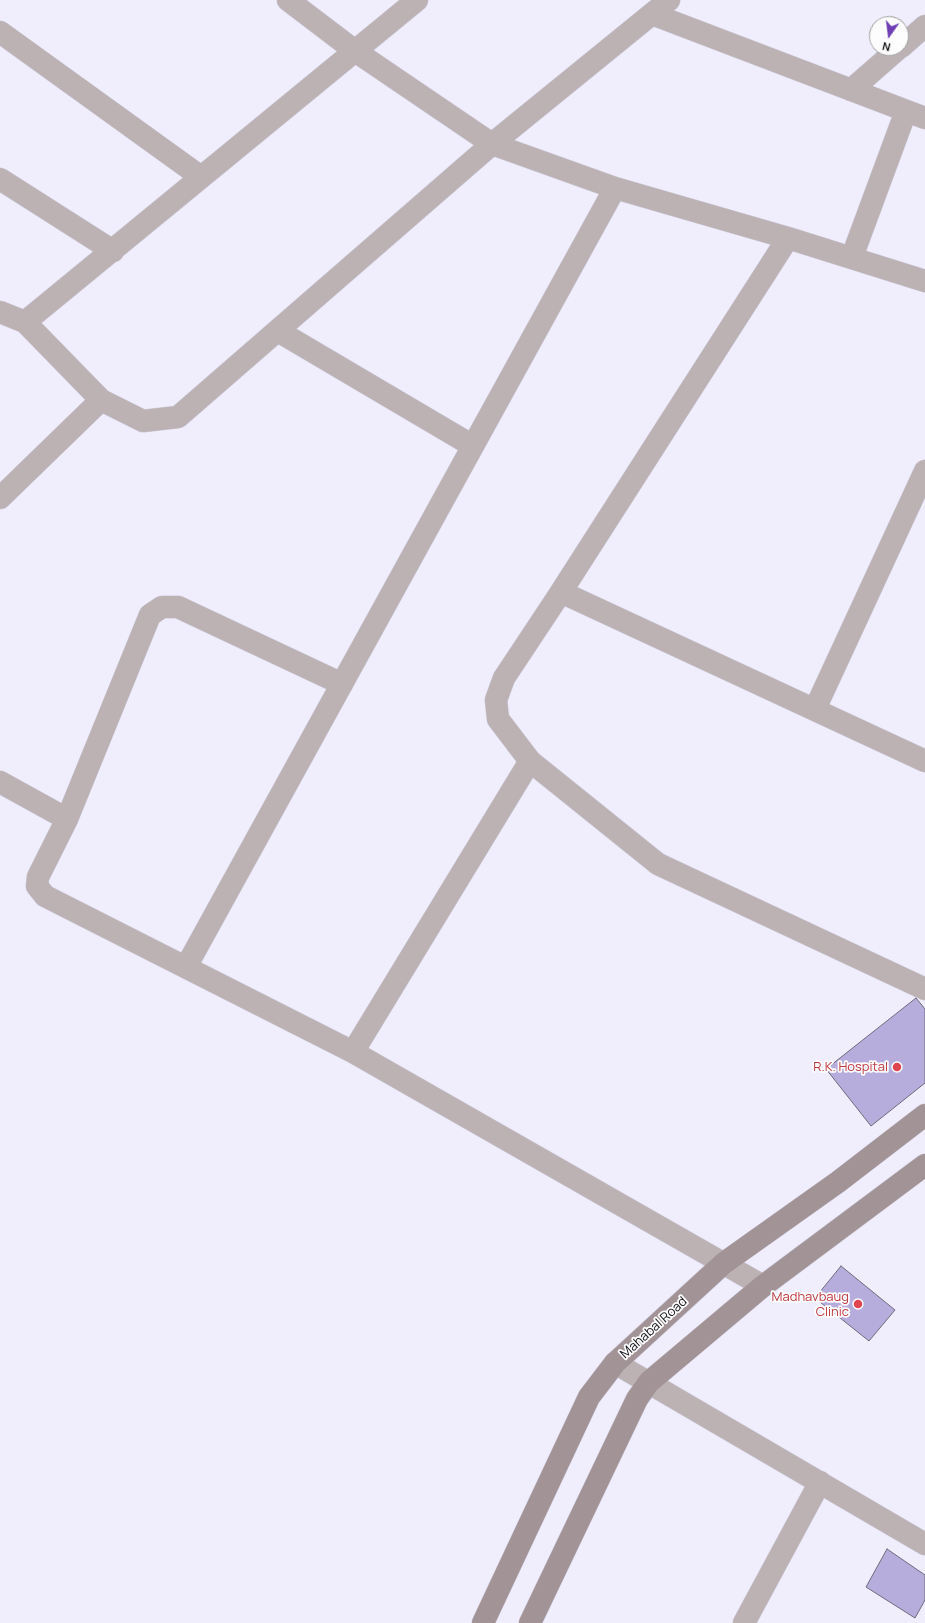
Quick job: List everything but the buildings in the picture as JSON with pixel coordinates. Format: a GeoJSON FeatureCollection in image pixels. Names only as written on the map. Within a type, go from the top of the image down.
{"type":"FeatureCollection","features":[{"type":"Feature","properties":{"kind":"main road","name":"Mahabal Road"},"geometry":{"type":"LineString","coordinates":[[483,1623],[589,1397],[615,1363],[724,1264],[838,1182],[925,1115]]}},
{"type":"Feature","properties":{"kind":"main road"},"geometry":{"type":"LineString","coordinates":[[530,1623],[636,1399],[649,1382],[763,1286],[925,1165]]}},
{"type":"Feature","properties":{"kind":"street"},"geometry":{"type":"LineString","coordinates":[[288,0],[355,51],[492,144],[615,188],[788,238],[925,281]]}},
{"type":"Feature","properties":{"kind":"street"},"geometry":{"type":"LineString","coordinates":[[25,322],[417,0]]}},
{"type":"Feature","properties":{"kind":"street"},"geometry":{"type":"LineString","coordinates":[[0,312],[25,322],[101,400],[143,421],[178,417],[492,144],[670,0]]}},
{"type":"Feature","properties":{"kind":"street"},"geometry":{"type":"LineString","coordinates":[[652,14],[915,114],[852,258]]}},
{"type":"Feature","properties":{"kind":"street"},"geometry":{"type":"LineString","coordinates":[[909,39],[925,26]]}},
{"type":"Feature","properties":{"kind":"street"},"geometry":{"type":"LineString","coordinates":[[0,32],[201,177]]}},
{"type":"Feature","properties":{"kind":"street"},"geometry":{"type":"LineString","coordinates":[[851,90],[890,56]]}},
{"type":"Feature","properties":{"kind":"street"},"geometry":{"type":"LineString","coordinates":[[0,179],[113,251]]}},
{"type":"Feature","properties":{"kind":"street"},"geometry":{"type":"LineString","coordinates":[[186,968],[615,188]]}},
{"type":"Feature","properties":{"kind":"street"},"geometry":{"type":"LineString","coordinates":[[788,238],[561,592],[504,678],[496,700],[498,719],[530,761],[658,864],[925,989]]}},
{"type":"Feature","properties":{"kind":"street"},"geometry":{"type":"LineString","coordinates":[[278,331],[473,446]]}},
{"type":"Feature","properties":{"kind":"street"},"geometry":{"type":"LineString","coordinates":[[0,498],[101,400]]}},
{"type":"Feature","properties":{"kind":"street"},"geometry":{"type":"LineString","coordinates":[[815,709],[925,471]]}},
{"type":"Feature","properties":{"kind":"street"},"geometry":{"type":"LineString","coordinates":[[561,592],[925,761]]}},
{"type":"Feature","properties":{"kind":"street"},"geometry":{"type":"LineString","coordinates":[[342,684],[178,607],[162,607],[150,615],[67,819],[38,877],[37,886],[45,896],[352,1052],[763,1286]]}},
{"type":"Feature","properties":{"kind":"street"},"geometry":{"type":"LineString","coordinates":[[352,1052],[530,761]]}},
{"type":"Feature","properties":{"kind":"street"},"geometry":{"type":"LineString","coordinates":[[0,782],[67,819]]}},
{"type":"Feature","properties":{"kind":"street"},"geometry":{"type":"LineString","coordinates":[[615,1363],[925,1544]]}},
{"type":"Feature","properties":{"kind":"street"},"geometry":{"type":"LineString","coordinates":[[744,1623],[820,1482]]}},
{"type":"Feature","properties":{"kind":"place","name":"R.K. Hospital"},"geometry":{"type":"Point","coordinates":[897,1067]}},
{"type":"Feature","properties":{"kind":"place","name":"Madhavbaug Clinic"},"geometry":{"type":"Point","coordinates":[858,1304]}}]}
